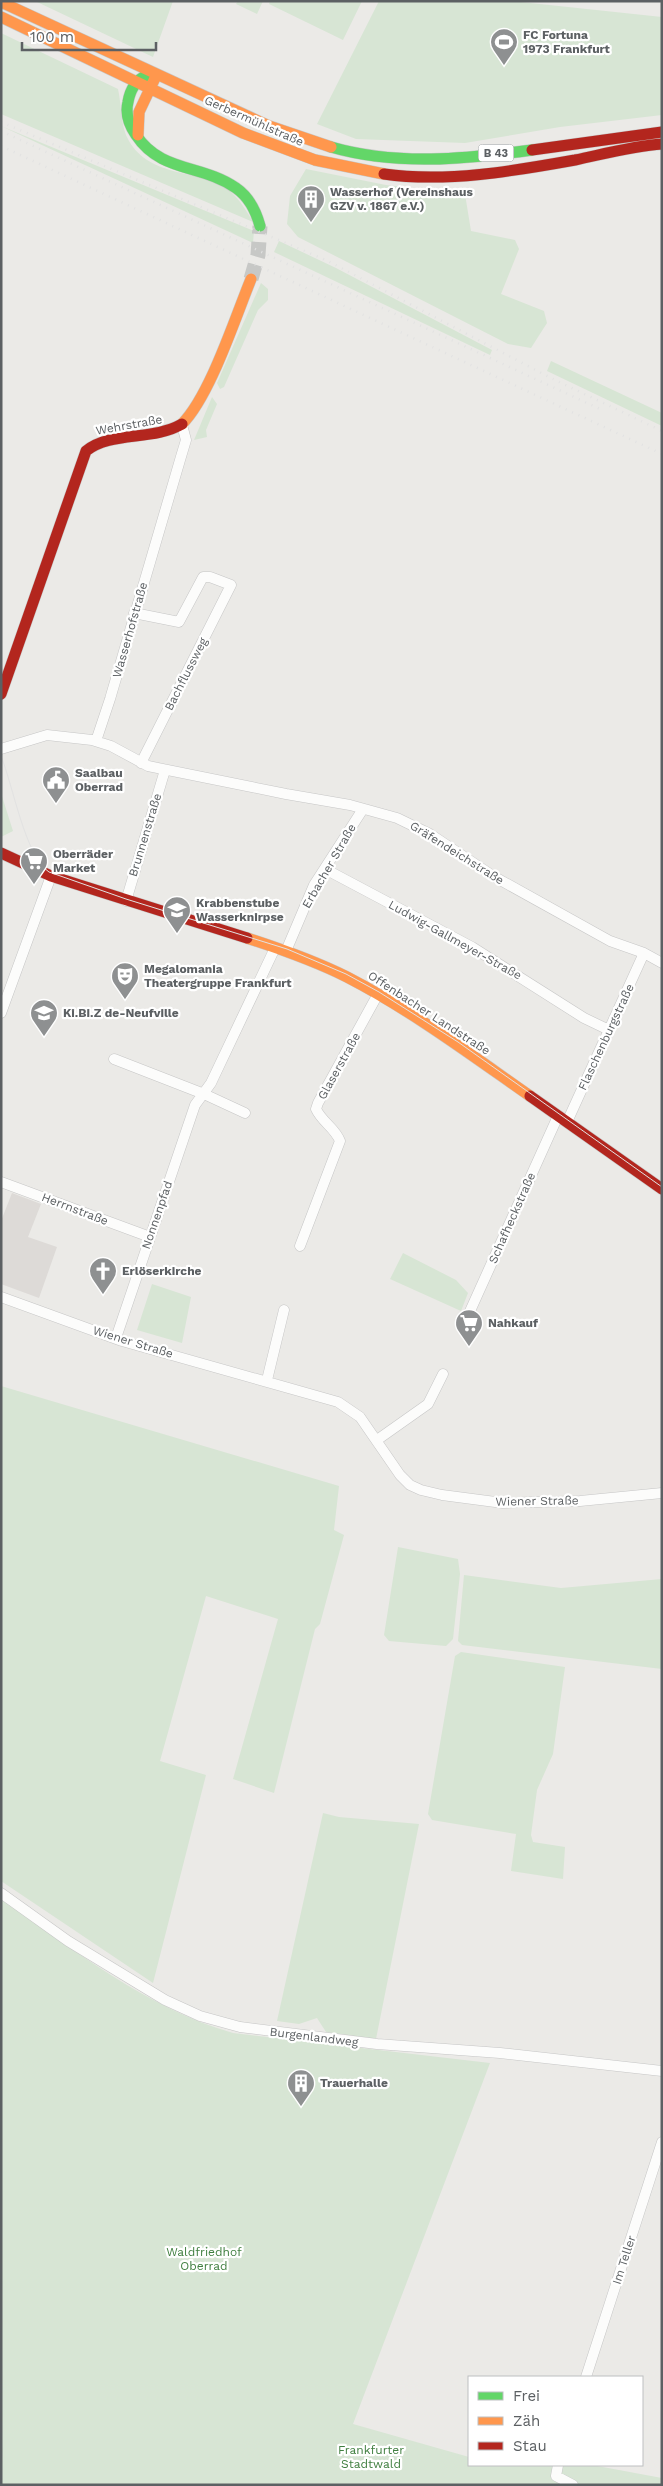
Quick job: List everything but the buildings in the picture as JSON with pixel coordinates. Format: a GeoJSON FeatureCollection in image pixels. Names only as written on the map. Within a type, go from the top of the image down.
{"type":"FeatureCollection","features":[{"type":"Feature","properties":{"kind":"main road","name":"Gerbermühlstraße"},"geometry":{"type":"LineString","coordinates":[[1,2],[158,73],[264,124],[306,140],[379,157],[430,159],[466,157],[662,132]]}},
{"type":"Feature","properties":{"kind":"main road","name":"Gerbermühlstraße"},"geometry":{"type":"LineString","coordinates":[[1,17],[250,137],[292,153],[333,165],[388,175],[467,174],[543,164],[637,146],[662,144]]}},
{"type":"Feature","properties":{"kind":"main road"},"geometry":{"type":"LineString","coordinates":[[158,73],[145,76],[137,81],[129,98],[126,111],[129,124],[139,142],[152,156],[159,160],[212,176],[234,186],[250,202],[260,226]]}},
{"type":"Feature","properties":{"kind":"main road"},"geometry":{"type":"LineString","coordinates":[[139,142],[137,117],[158,73]]}},
{"type":"Feature","properties":{"kind":"main road","name":"Wehrstraße"},"geometry":{"type":"LineString","coordinates":[[1,694],[88,448],[95,444],[160,434],[182,425],[192,414],[251,279]]}},
{"type":"Feature","properties":{"kind":"main road","name":"Offenbacher Landstraße"},"geometry":{"type":"LineString","coordinates":[[1,853],[47,874],[313,961],[378,994],[456,1045],[662,1189]]}},
{"type":"Feature","properties":{"kind":"street","name":"Wasserhofstraße"},"geometry":{"type":"LineString","coordinates":[[96,740],[110,699],[184,447],[186,437],[182,425]]}},
{"type":"Feature","properties":{"kind":"street","name":"Bachflussweg"},"geometry":{"type":"LineString","coordinates":[[134,614],[179,622],[203,577],[210,576],[231,585],[141,764]]}},
{"type":"Feature","properties":{"kind":"street"},"geometry":{"type":"LineString","coordinates":[[1,749],[47,735],[96,740]]}},
{"type":"Feature","properties":{"kind":"street","name":"Gräfendeichstraße"},"geometry":{"type":"LineString","coordinates":[[96,740],[122,752],[141,764],[363,809],[412,825],[448,845],[492,876],[610,942],[644,952],[662,963]]}},
{"type":"Feature","properties":{"kind":"street","name":"Brunnenstraße"},"geometry":{"type":"LineString","coordinates":[[126,901],[165,770]]}},
{"type":"Feature","properties":{"kind":"street","name":"Erbacher Straße"},"geometry":{"type":"LineString","coordinates":[[280,950],[325,869],[363,809]]}},
{"type":"Feature","properties":{"kind":"street","name":"Ludwig-Gallmeyer-Straße"},"geometry":{"type":"LineString","coordinates":[[325,869],[472,947],[584,1018],[609,1030]]}},
{"type":"Feature","properties":{"kind":"street"},"geometry":{"type":"LineString","coordinates":[[1,1013],[47,874]]}},
{"type":"Feature","properties":{"kind":"street","name":"Nonnenpfad"},"geometry":{"type":"LineString","coordinates":[[116,1338],[196,1105],[214,1076],[280,950]]}},
{"type":"Feature","properties":{"kind":"street","name":"Flaschenburgstraße"},"geometry":{"type":"LineString","coordinates":[[562,1119],[609,1030],[644,952]]}},
{"type":"Feature","properties":{"kind":"street","name":"Glaserstraße"},"geometry":{"type":"LineString","coordinates":[[300,1246],[340,1141],[338,1135],[321,1119],[316,1109],[378,994]]}},
{"type":"Feature","properties":{"kind":"street"},"geometry":{"type":"LineString","coordinates":[[114,1059],[204,1094],[245,1113]]}},
{"type":"Feature","properties":{"kind":"street","name":"Schafheckstraße"},"geometry":{"type":"LineString","coordinates":[[466,1320],[562,1119]]}},
{"type":"Feature","properties":{"kind":"street","name":"Herrnstraße"},"geometry":{"type":"LineString","coordinates":[[1,1182],[150,1237]]}},
{"type":"Feature","properties":{"kind":"street","name":"Wiener Straße"},"geometry":{"type":"LineString","coordinates":[[1,1297],[116,1338],[267,1380],[344,1405],[360,1417],[400,1475],[410,1484],[442,1495],[503,1503],[580,1501],[662,1493]]}},
{"type":"Feature","properties":{"kind":"street"},"geometry":{"type":"LineString","coordinates":[[267,1380],[284,1310]]}},
{"type":"Feature","properties":{"kind":"street"},"geometry":{"type":"LineString","coordinates":[[377,1440],[428,1404],[443,1374]]}},
{"type":"Feature","properties":{"kind":"street","name":"Burgenlandweg"},"geometry":{"type":"LineString","coordinates":[[1,1893],[68,1941],[165,2000],[200,2016],[240,2027],[377,2044],[500,2053],[662,2071]]}},
{"type":"Feature","properties":{"kind":"street","name":"Im Teller"},"geometry":{"type":"LineString","coordinates":[[586,2376],[662,2142]]}},
{"type":"Feature","properties":{"kind":"street"},"geometry":{"type":"LineString","coordinates":[[558,2466],[556,2476],[573,2485]]}},
{"type":"Feature","properties":{"kind":"shaded area"},"geometry":{"type":"Polygon","coordinates":[[[12,1193],[41,1204],[28,1237],[57,1247],[39,1298],[1,1284],[1,1221],[12,1193]]]}},
{"type":"Feature","properties":{"kind":"green space"},"geometry":{"type":"Polygon","coordinates":[[[35,1],[173,1],[153,57],[35,1]]]}},
{"type":"Feature","properties":{"kind":"green space"},"geometry":{"type":"Polygon","coordinates":[[[238,1],[263,1],[257,14],[236,4],[238,1]]]}},
{"type":"Feature","properties":{"kind":"green space"},"geometry":{"type":"Polygon","coordinates":[[[270,1],[362,1],[343,40],[269,4],[270,1]]]}},
{"type":"Feature","properties":{"kind":"green space","name":"FC Fortuna 1973 Frankfurt"},"geometry":{"type":"Polygon","coordinates":[[[379,1],[521,2],[662,17],[662,115],[560,127],[465,143],[356,139],[317,124],[379,1]]]}},
{"type":"Feature","properties":{"kind":"green space"},"geometry":{"type":"Polygon","coordinates":[[[1,33],[118,89],[124,129],[129,141],[138,153],[150,162],[162,167],[204,179],[230,191],[253,222],[1,114],[1,33]]]}},
{"type":"Feature","properties":{"kind":"green space"},"geometry":{"type":"Polygon","coordinates":[[[1,126],[254,231],[253,243],[1,126]]]}},
{"type":"Feature","properties":{"kind":"green space"},"geometry":{"type":"Polygon","coordinates":[[[306,169],[386,185],[465,194],[471,231],[515,240],[519,249],[501,294],[544,311],[547,323],[531,348],[508,344],[298,237],[287,224],[290,196],[306,169]]]}},
{"type":"Feature","properties":{"kind":"green space"},"geometry":{"type":"Polygon","coordinates":[[[279,241],[336,268],[492,350],[490,355],[274,252],[279,241]]]}},
{"type":"Feature","properties":{"kind":"green space"},"geometry":{"type":"Polygon","coordinates":[[[261,283],[268,289],[268,300],[258,310],[224,387],[220,389],[217,383],[261,283]]]}},
{"type":"Feature","properties":{"kind":"green space"},"geometry":{"type":"Polygon","coordinates":[[[551,361],[662,413],[662,426],[547,371],[551,361]]]}},
{"type":"Feature","properties":{"kind":"green space"},"geometry":{"type":"Polygon","coordinates":[[[212,397],[217,404],[206,430],[207,437],[194,440],[212,397]]]}},
{"type":"Feature","properties":{"kind":"green space"},"geometry":{"type":"Polygon","coordinates":[[[1,793],[13,831],[1,837],[1,793]]]}},
{"type":"Feature","properties":{"kind":"green space"},"geometry":{"type":"Polygon","coordinates":[[[403,1253],[456,1280],[468,1293],[461,1311],[390,1279],[403,1253]]]}},
{"type":"Feature","properties":{"kind":"green space"},"geometry":{"type":"Polygon","coordinates":[[[152,1284],[191,1297],[182,1343],[137,1330],[152,1284]]]}},
{"type":"Feature","properties":{"kind":"green space"},"geometry":{"type":"Polygon","coordinates":[[[1,1386],[339,1486],[334,1530],[344,1535],[320,1624],[315,1629],[274,1793],[233,1779],[278,1619],[206,1596],[160,1761],[206,1775],[153,1983],[1,1881],[1,1386]]]}},
{"type":"Feature","properties":{"kind":"green space"},"geometry":{"type":"Polygon","coordinates":[[[398,1547],[458,1559],[460,1574],[453,1639],[446,1646],[389,1641],[384,1635],[398,1547]]]}},
{"type":"Feature","properties":{"kind":"green space"},"geometry":{"type":"Polygon","coordinates":[[[464,1575],[561,1588],[662,1579],[662,1669],[462,1645],[458,1641],[464,1575]]]}},
{"type":"Feature","properties":{"kind":"green space"},"geometry":{"type":"Polygon","coordinates":[[[461,1652],[565,1667],[553,1754],[537,1790],[531,1835],[533,1842],[565,1847],[563,1879],[511,1871],[516,1834],[432,1820],[428,1814],[455,1656],[461,1652]]]}},
{"type":"Feature","properties":{"kind":"green space"},"geometry":{"type":"Polygon","coordinates":[[[323,1813],[339,1817],[419,1824],[376,2039],[326,2032],[317,2018],[299,2024],[277,2021],[323,1813]]]}},
{"type":"Feature","properties":{"kind":"green space","name":"Waldfriedhof Oberrad"},"geometry":{"type":"Polygon","coordinates":[[[1,1899],[112,1976],[141,1993],[171,2009],[233,2033],[490,2063],[353,2424],[468,2457],[468,2466],[597,2466],[662,2478],[662,2485],[1,2485],[1,1899]]]}},
{"type":"Feature","properties":{"kind":"tunnel"},"geometry":{"type":"LineString","coordinates":[[251,279],[258,255],[260,226]]}},
{"type":"Feature","properties":{"kind":"tram line"},"geometry":{"type":"LineString","coordinates":[[1,756],[26,836],[41,864],[49,872],[126,899],[287,949],[346,974],[379,992],[458,1042],[662,1187]]}},
{"type":"Feature","properties":{"kind":"railway"},"geometry":{"type":"LineString","coordinates":[[1,122],[328,261],[551,378],[662,431]]}},
{"type":"Feature","properties":{"kind":"railway"},"geometry":{"type":"LineString","coordinates":[[1,131],[600,409]]}},
{"type":"Feature","properties":{"kind":"railway"},"geometry":{"type":"LineString","coordinates":[[1,146],[662,454]]}},
{"type":"Feature","properties":{"kind":"traffic: fast"},"geometry":{"type":"LineString","coordinates":[[147,75],[134,86],[128,102],[128,119],[136,135],[157,156],[223,180],[236,188],[251,205],[260,226]]}},
{"type":"Feature","properties":{"kind":"traffic: fast"},"geometry":{"type":"LineString","coordinates":[[331,147],[356,153],[406,159],[457,158],[532,150]]}},
{"type":"Feature","properties":{"kind":"traffic: slow"},"geometry":{"type":"LineString","coordinates":[[1,2],[269,126],[331,147]]}},
{"type":"Feature","properties":{"kind":"traffic: slow"},"geometry":{"type":"LineString","coordinates":[[1,17],[243,133],[315,160],[384,174]]}},
{"type":"Feature","properties":{"kind":"traffic: slow"},"geometry":{"type":"LineString","coordinates":[[138,135],[139,112],[155,78]]}},
{"type":"Feature","properties":{"kind":"traffic: slow"},"geometry":{"type":"LineString","coordinates":[[182,424],[192,411],[212,376],[251,279]]}},
{"type":"Feature","properties":{"kind":"traffic: slow"},"geometry":{"type":"LineString","coordinates":[[247,938],[323,966],[371,990],[440,1033],[530,1096]]}},
{"type":"Feature","properties":{"kind":"traffic: jam"},"geometry":{"type":"LineString","coordinates":[[532,150],[662,132]]}},
{"type":"Feature","properties":{"kind":"traffic: jam"},"geometry":{"type":"LineString","coordinates":[[384,174],[431,177],[480,175],[575,160],[629,148],[662,144]]}},
{"type":"Feature","properties":{"kind":"traffic: jam"},"geometry":{"type":"LineString","coordinates":[[1,694],[86,451],[107,441],[158,433],[182,424]]}},
{"type":"Feature","properties":{"kind":"traffic: jam"},"geometry":{"type":"LineString","coordinates":[[1,853],[51,876],[247,938]]}},
{"type":"Feature","properties":{"kind":"traffic: jam"},"geometry":{"type":"LineString","coordinates":[[530,1096],[662,1189]]}},
{"type":"Feature","properties":{"kind":"place","name":"FC Fortuna 1973 Frankfurt"},"geometry":{"type":"Point","coordinates":[504,66]}},
{"type":"Feature","properties":{"kind":"place","name":"Wasserhof (Vereinshaus GZV v. 1867 e.V.)"},"geometry":{"type":"Point","coordinates":[311,223]}},
{"type":"Feature","properties":{"kind":"place","name":"Saalbau Oberrad"},"geometry":{"type":"Point","coordinates":[56,804]}},
{"type":"Feature","properties":{"kind":"place","name":"Oberräder Market"},"geometry":{"type":"Point","coordinates":[34,885]}},
{"type":"Feature","properties":{"kind":"place","name":"Krabbenstube Wasserknirpse"},"geometry":{"type":"Point","coordinates":[177,934]}},
{"type":"Feature","properties":{"kind":"place","name":"Megalomania Theatergruppe Frankfurt"},"geometry":{"type":"Point","coordinates":[125,1000]}},
{"type":"Feature","properties":{"kind":"place","name":"Ki.Bi.Z de-Neufville"},"geometry":{"type":"Point","coordinates":[44,1037]}},
{"type":"Feature","properties":{"kind":"place","name":"Erlöserkirche"},"geometry":{"type":"Point","coordinates":[103,1295]}},
{"type":"Feature","properties":{"kind":"place","name":"Nahkauf"},"geometry":{"type":"Point","coordinates":[469,1347]}},
{"type":"Feature","properties":{"kind":"place","name":"Trauerhalle"},"geometry":{"type":"Point","coordinates":[301,2107]}},
{"type":"Feature","properties":{"kind":"park label","name":"Frankfurter Stadtwald"},"geometry":{"type":"Point","coordinates":[371,2457]}}]}
